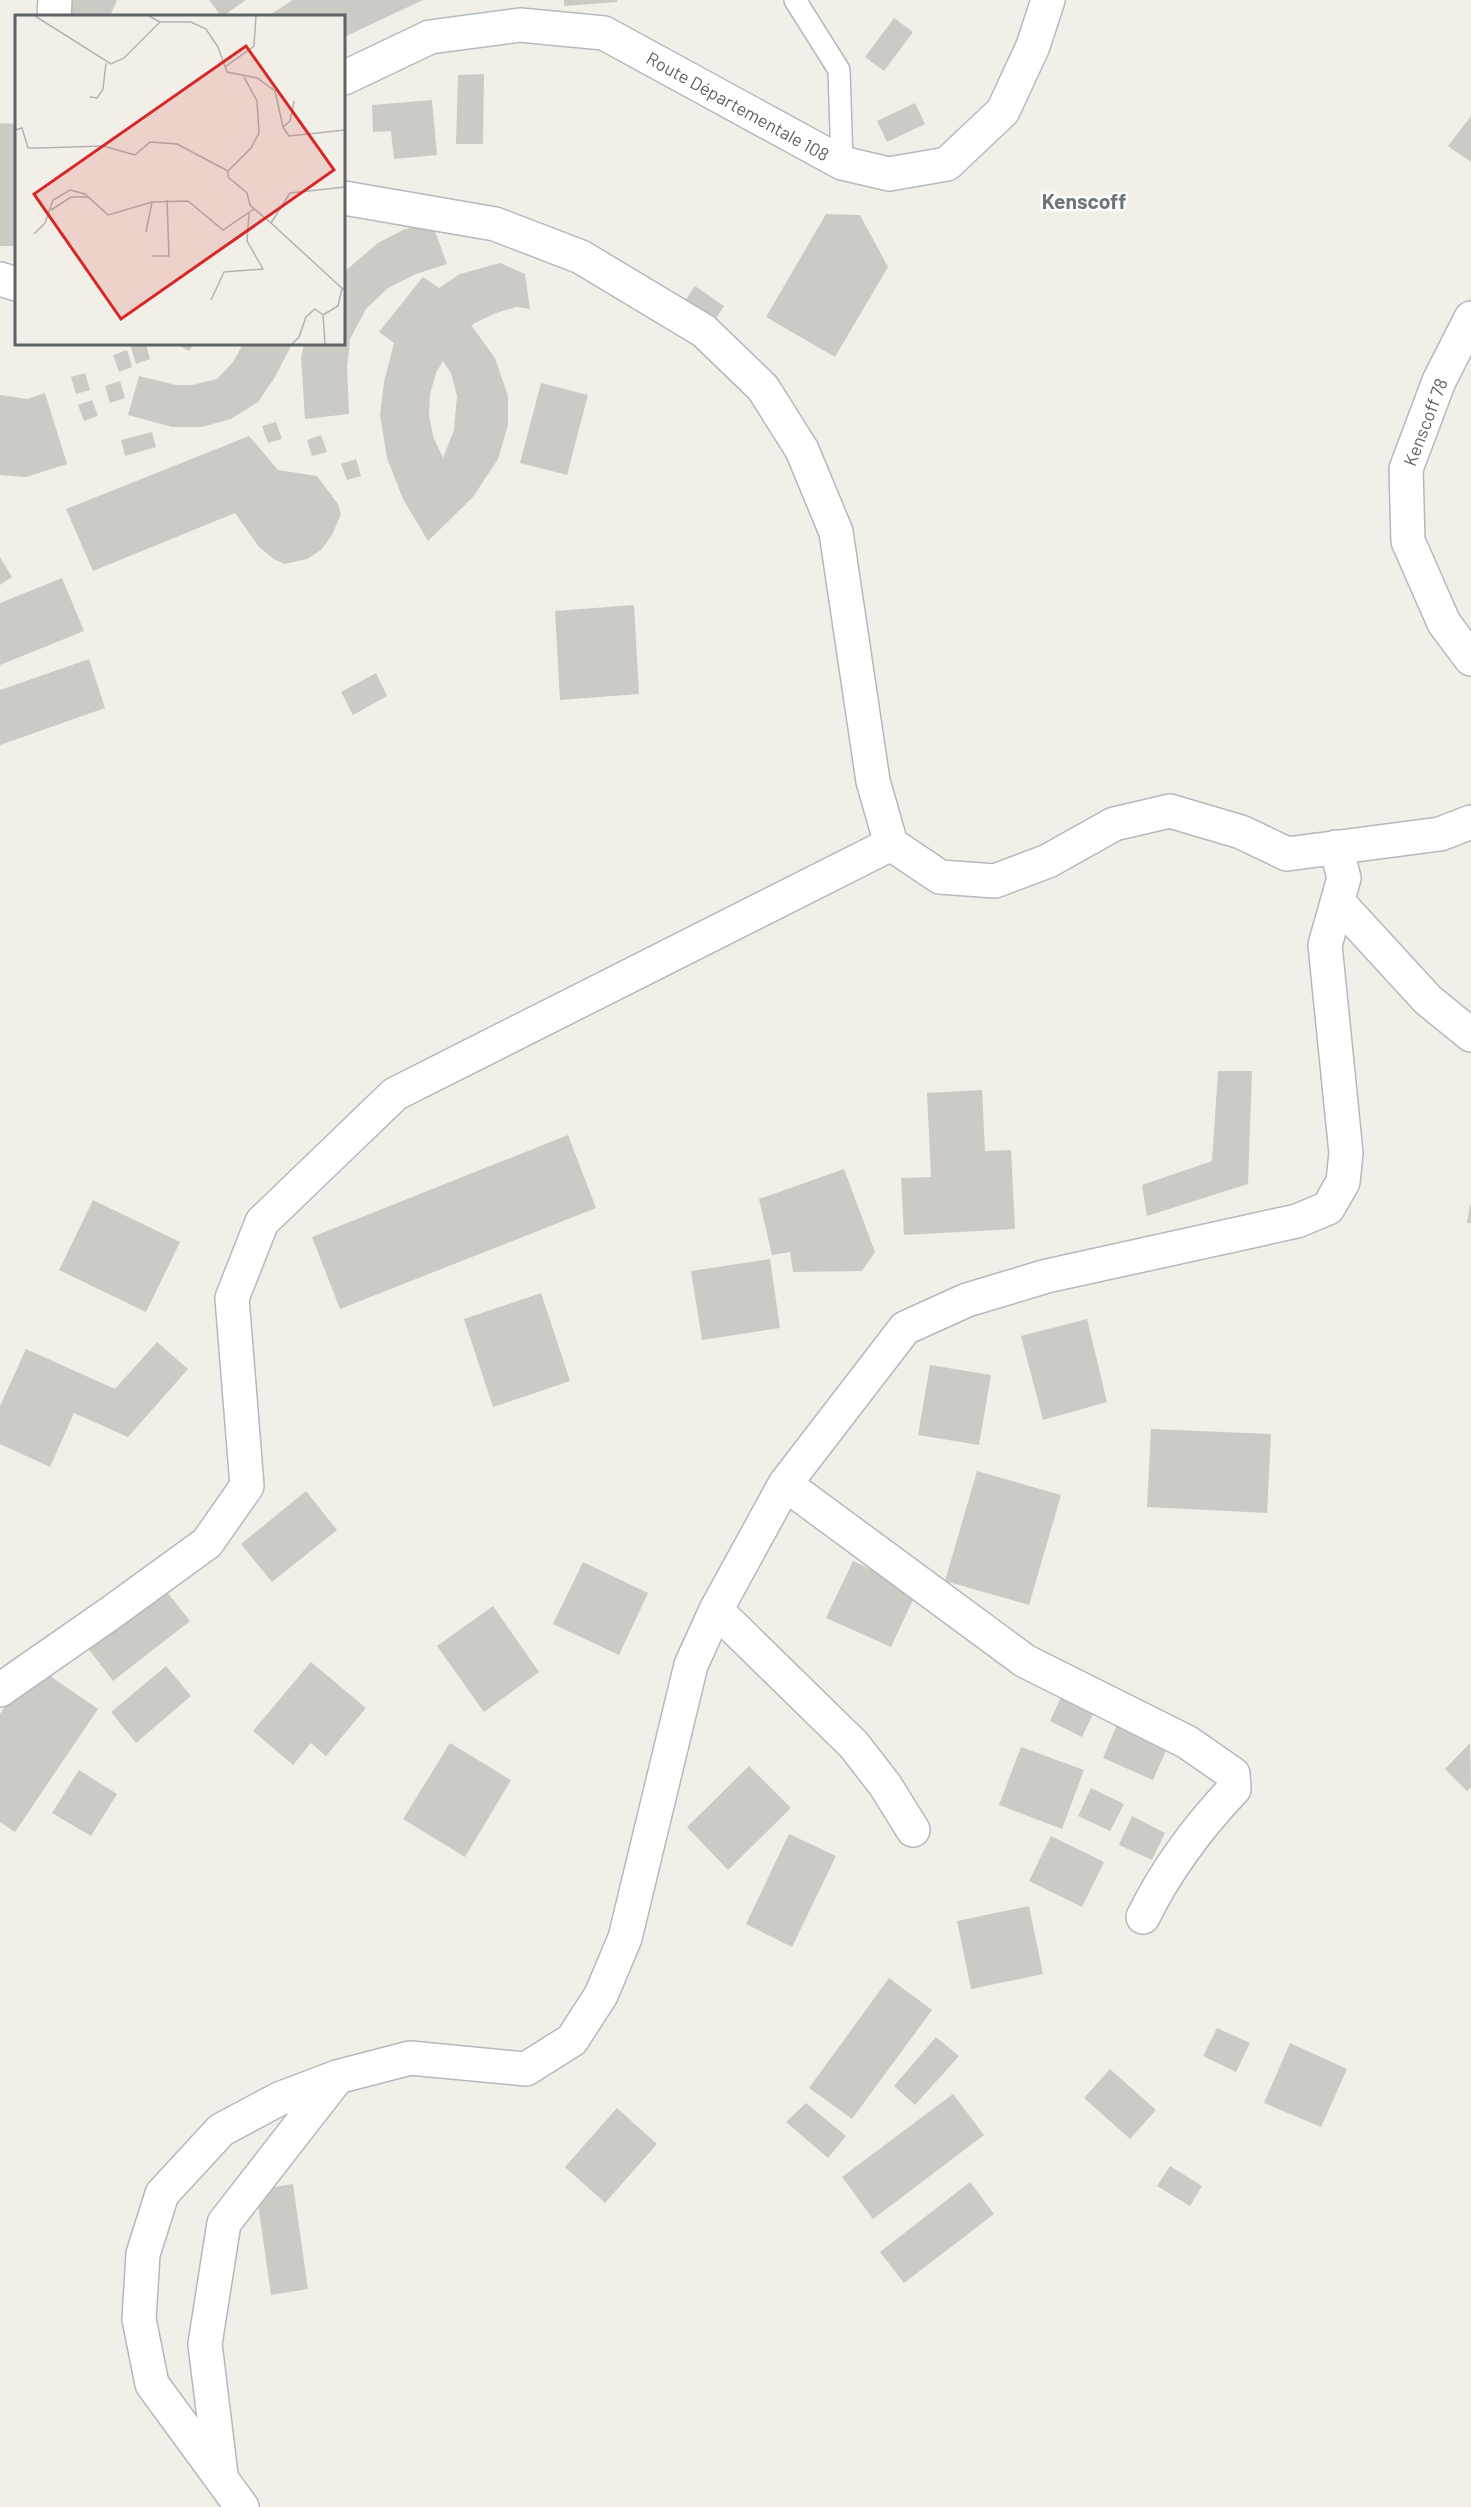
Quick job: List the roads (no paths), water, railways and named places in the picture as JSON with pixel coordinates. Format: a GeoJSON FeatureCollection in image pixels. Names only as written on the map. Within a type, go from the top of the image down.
{"type":"FeatureCollection","features":[{"type":"Feature","properties":{"kind":"street"},"geometry":{"type":"LineString","coordinates":[[54,15],[55,0]]}},
{"type":"Feature","properties":{"kind":"street","name":"Route Départementale 108"},"geometry":{"type":"LineString","coordinates":[[345,78],[430,37],[520,25],[604,33],[842,163],[889,174],[947,164],[1003,111],[1033,46],[1048,0]]}},
{"type":"Feature","properties":{"kind":"street"},"geometry":{"type":"LineString","coordinates":[[345,198],[495,224],[581,257],[704,332],[763,388],[802,450],[836,532],[873,781],[891,844],[940,877],[995,881],[1048,861],[1114,824],[1170,811],[1241,832],[1287,854],[1440,834],[1471,822]]}},
{"type":"Feature","properties":{"kind":"street"},"geometry":{"type":"LineString","coordinates":[[0,279],[15,284]]}},
{"type":"Feature","properties":{"kind":"street","name":"Kenscoff 78"},"geometry":{"type":"LineString","coordinates":[[1471,318],[1439,381],[1406,469],[1408,541],[1444,623],[1471,658]]}},
{"type":"Feature","properties":{"kind":"street"},"geometry":{"type":"LineString","coordinates":[[0,1690],[207,1543],[247,1486],[232,1298],[262,1222],[395,1094],[891,844]]}},
{"type":"Feature","properties":{"kind":"street"},"geometry":{"type":"LineString","coordinates":[[242,2507],[152,2384],[139,2319],[143,2254],[162,2194],[221,2130],[279,2099],[337,2078],[410,2058],[526,2070],[572,2040],[601,1995],[625,1938],[691,1665],[716,1610],[785,1484],[904,1328],[967,1300],[1047,1276],[1297,1221],[1328,1209],[1343,1182],[1347,1153],[1324,945],[1344,878],[1336,847]]}},
{"type":"Feature","properties":{"kind":"street"},"geometry":{"type":"LineString","coordinates":[[1338,902],[1428,1000],[1471,1035]]}},
{"type":"Feature","properties":{"kind":"street"},"geometry":{"type":"LineString","coordinates":[[785,1484],[1025,1661],[1187,1742],[1233,1774],[1234,1788],[1212,1813],[1158,1885],[1143,1917]]}},
{"type":"Feature","properties":{"kind":"street"},"geometry":{"type":"LineString","coordinates":[[716,1610],[854,1745],[885,1785],[913,1830]]}},
{"type":"Feature","properties":{"kind":"street"},"geometry":{"type":"LineString","coordinates":[[222,2478],[205,2344],[224,2223],[337,2078]]}},
{"type":"Feature","properties":{"kind":"lane"},"geometry":{"type":"LineString","coordinates":[[795,0],[839,70],[842,163]]}},
{"type":"Feature","properties":{"kind":"district","name":"Kenscoff"},"geometry":{"type":"Point","coordinates":[1084,200]}}]}
